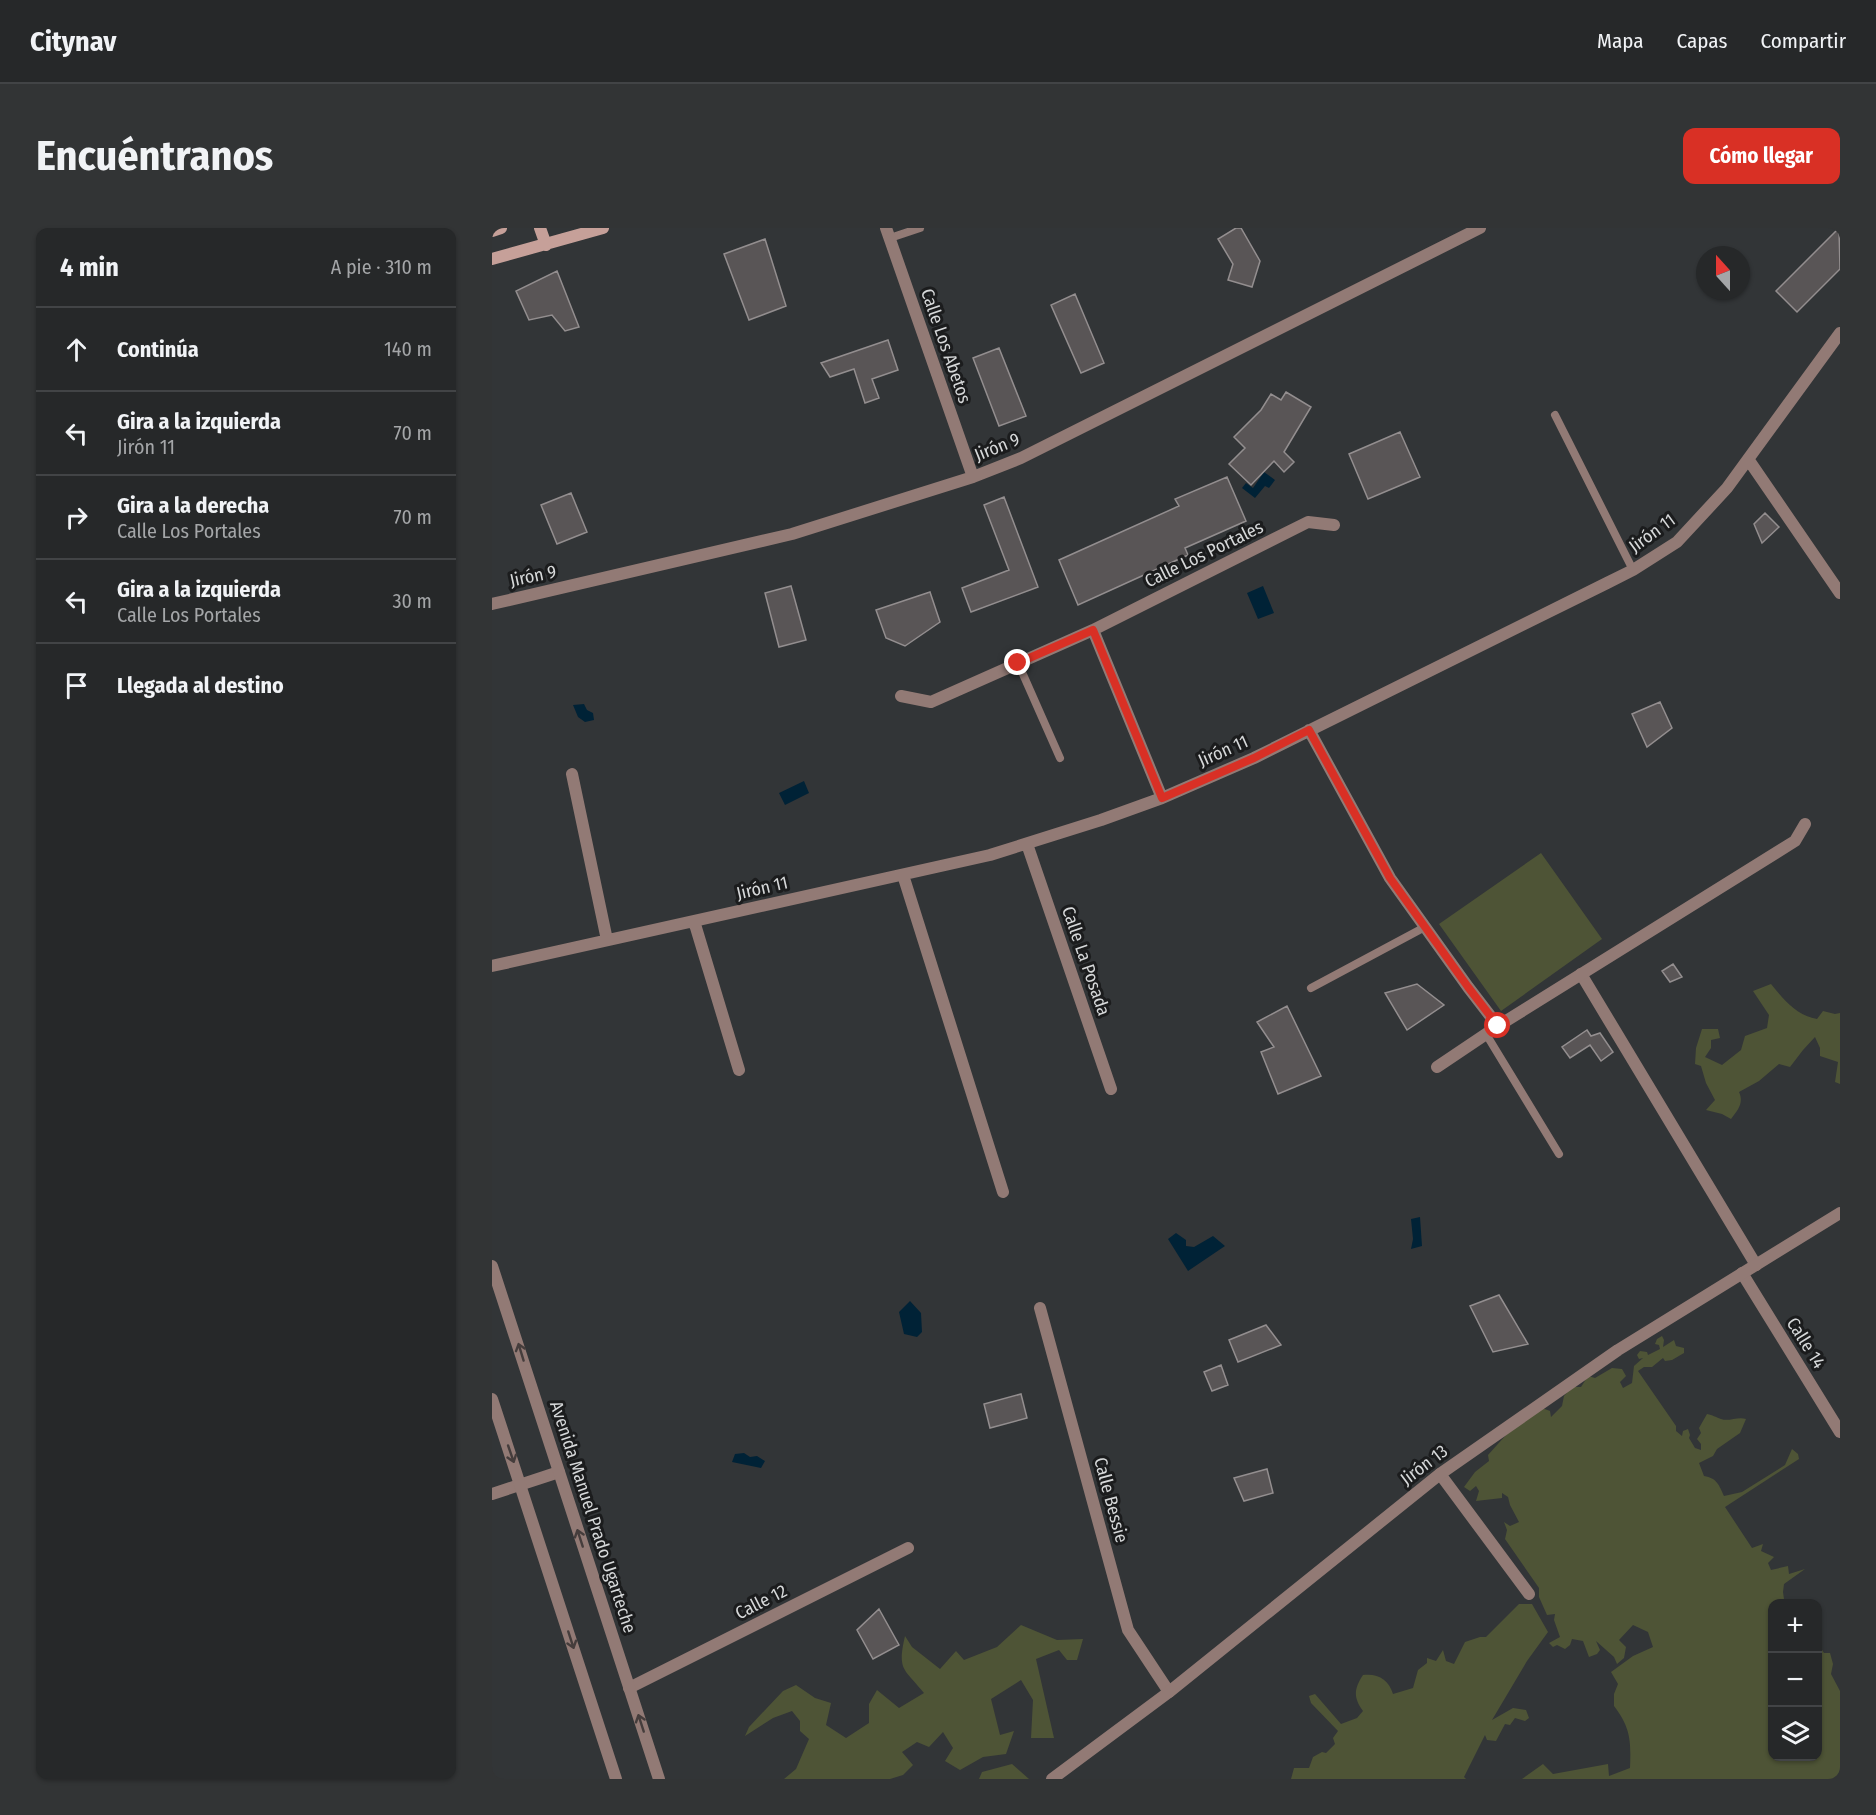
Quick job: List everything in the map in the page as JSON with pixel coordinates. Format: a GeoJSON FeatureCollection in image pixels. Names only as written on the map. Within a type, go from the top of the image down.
{"type":"FeatureCollection","features":[{"type":"Feature","properties":{"kind":"main road"},"geometry":{"type":"LineString","coordinates":[[492,231],[501,228]]}},
{"type":"Feature","properties":{"kind":"main road"},"geometry":{"type":"LineString","coordinates":[[540,228],[546,245]]}},
{"type":"Feature","properties":{"kind":"main road"},"geometry":{"type":"LineString","coordinates":[[492,259],[603,228]]}},
{"type":"Feature","properties":{"kind":"street","name":"Jirón 9"},"geometry":{"type":"LineString","coordinates":[[492,604],[792,534],[973,477],[1021,458],[1480,228]]}},
{"type":"Feature","properties":{"kind":"street","name":"Calle Los Abetos"},"geometry":{"type":"LineString","coordinates":[[888,233],[973,477]]}},
{"type":"Feature","properties":{"kind":"street","name":"Jirón 11"},"geometry":{"type":"LineString","coordinates":[[492,966],[903,875],[1027,844],[1162,798],[1254,758],[1633,570],[1677,542],[1727,488],[1840,333]]}},
{"type":"Feature","properties":{"kind":"street"},"geometry":{"type":"LineString","coordinates":[[1748,459],[1840,593]]}},
{"type":"Feature","properties":{"kind":"street","name":"Calle Los Portales"},"geometry":{"type":"LineString","coordinates":[[901,696],[931,702],[1093,630],[1308,522],[1334,525]]}},
{"type":"Feature","properties":{"kind":"street"},"geometry":{"type":"LineString","coordinates":[[1093,630],[1162,798]]}},
{"type":"Feature","properties":{"kind":"street"},"geometry":{"type":"LineString","coordinates":[[1309,730],[1390,878],[1498,1026]]}},
{"type":"Feature","properties":{"kind":"street"},"geometry":{"type":"LineString","coordinates":[[572,774],[606,940]]}},
{"type":"Feature","properties":{"kind":"street"},"geometry":{"type":"LineString","coordinates":[[1437,1067],[1498,1026],[1795,841],[1805,824]]}},
{"type":"Feature","properties":{"kind":"street","name":"Calle La Posada"},"geometry":{"type":"LineString","coordinates":[[1027,844],[1111,1089]]}},
{"type":"Feature","properties":{"kind":"street"},"geometry":{"type":"LineString","coordinates":[[903,875],[1003,1192]]}},
{"type":"Feature","properties":{"kind":"street"},"geometry":{"type":"LineString","coordinates":[[694,921],[738,1070]]}},
{"type":"Feature","properties":{"kind":"street"},"geometry":{"type":"LineString","coordinates":[[1581,974],[1756,1265]]}},
{"type":"Feature","properties":{"kind":"street","name":"Jirón 13"},"geometry":{"type":"LineString","coordinates":[[1053,1779],[1169,1692],[1440,1474],[1618,1350],[1840,1213]]}},
{"type":"Feature","properties":{"kind":"street","name":"Avenida Manuel Prado Ugarteche"},"geometry":{"type":"LineString","coordinates":[[492,1266],[659,1779]]}},
{"type":"Feature","properties":{"kind":"street","name":"Calle 14"},"geometry":{"type":"LineString","coordinates":[[1742,1273],[1840,1432]]}},
{"type":"Feature","properties":{"kind":"street","name":"Calle Bessie"},"geometry":{"type":"LineString","coordinates":[[1040,1308],[1128,1630],[1169,1692]]}},
{"type":"Feature","properties":{"kind":"street"},"geometry":{"type":"LineString","coordinates":[[492,1399],[616,1779]]}},
{"type":"Feature","properties":{"kind":"street"},"geometry":{"type":"LineString","coordinates":[[492,1494],[559,1472]]}},
{"type":"Feature","properties":{"kind":"street"},"geometry":{"type":"LineString","coordinates":[[1440,1474],[1529,1594]]}},
{"type":"Feature","properties":{"kind":"street","name":"Calle 12"},"geometry":{"type":"LineString","coordinates":[[630,1688],[908,1548]]}},
{"type":"Feature","properties":{"kind":"lane"},"geometry":{"type":"LineString","coordinates":[[888,233],[920,228]]}},
{"type":"Feature","properties":{"kind":"lane"},"geometry":{"type":"LineString","coordinates":[[1555,415],[1633,570]]}},
{"type":"Feature","properties":{"kind":"lane"},"geometry":{"type":"LineString","coordinates":[[1018,663],[1059,758]]}},
{"type":"Feature","properties":{"kind":"lane"},"geometry":{"type":"LineString","coordinates":[[1311,988],[1425,927]]}},
{"type":"Feature","properties":{"kind":"lane"},"geometry":{"type":"LineString","coordinates":[[1486,1034],[1559,1154]]}},
{"type":"Feature","properties":{"kind":"green space"},"geometry":{"type":"Polygon","coordinates":[[[1541,853],[1602,939],[1501,1011],[1439,924],[1541,853]]]}},
{"type":"Feature","properties":{"kind":"green space"},"geometry":{"type":"Polygon","coordinates":[[[1771,984],[1791,1006],[1810,1017],[1817,1019],[1823,1011],[1840,1013],[1840,1084],[1835,1082],[1838,1062],[1820,1056],[1820,1048],[1815,1037],[1790,1067],[1779,1064],[1759,1081],[1739,1092],[1741,1103],[1731,1119],[1706,1110],[1715,1100],[1706,1083],[1701,1066],[1695,1064],[1696,1048],[1702,1029],[1718,1029],[1720,1038],[1711,1040],[1711,1048],[1705,1057],[1722,1065],[1741,1050],[1745,1036],[1767,1028],[1769,1015],[1753,991],[1771,984]]]}},
{"type":"Feature","properties":{"kind":"green space"},"geometry":{"type":"Polygon","coordinates":[[[1662,1336],[1663,1347],[1674,1340],[1676,1346],[1684,1348],[1684,1353],[1672,1360],[1665,1361],[1663,1358],[1652,1367],[1644,1367],[1638,1371],[1676,1426],[1676,1431],[1682,1436],[1683,1431],[1688,1429],[1689,1438],[1695,1448],[1701,1450],[1701,1444],[1697,1439],[1701,1433],[1699,1428],[1707,1414],[1724,1420],[1746,1419],[1740,1433],[1717,1449],[1713,1456],[1699,1463],[1704,1476],[1715,1480],[1724,1496],[1742,1492],[1785,1465],[1792,1449],[1798,1454],[1799,1459],[1725,1507],[1752,1548],[1763,1544],[1761,1551],[1774,1557],[1768,1563],[1771,1570],[1788,1566],[1789,1574],[1805,1569],[1784,1584],[1784,1599],[1768,1599],[1768,1761],[1822,1761],[1822,1650],[1824,1653],[1830,1653],[1833,1664],[1831,1674],[1840,1691],[1840,1779],[1522,1779],[1543,1764],[1553,1774],[1608,1764],[1609,1776],[1630,1768],[1629,1736],[1624,1721],[1614,1706],[1614,1694],[1618,1684],[1611,1672],[1633,1656],[1653,1647],[1648,1632],[1633,1625],[1619,1640],[1626,1647],[1624,1658],[1617,1664],[1614,1657],[1596,1641],[1600,1650],[1589,1657],[1583,1641],[1572,1639],[1570,1645],[1565,1649],[1557,1645],[1553,1647],[1549,1643],[1560,1637],[1554,1620],[1555,1614],[1547,1615],[1539,1597],[1539,1588],[1505,1539],[1507,1530],[1504,1522],[1510,1526],[1519,1522],[1508,1497],[1502,1493],[1502,1498],[1476,1501],[1479,1491],[1476,1486],[1470,1491],[1464,1487],[1475,1472],[1489,1461],[1488,1455],[1506,1435],[1542,1408],[1550,1411],[1551,1417],[1562,1406],[1564,1396],[1572,1387],[1581,1387],[1588,1376],[1595,1378],[1612,1368],[1622,1369],[1626,1376],[1620,1382],[1623,1388],[1632,1383],[1634,1366],[1643,1358],[1639,1359],[1637,1355],[1640,1351],[1647,1352],[1648,1355],[1660,1349],[1659,1345],[1655,1344],[1662,1336]]]}},
{"type":"Feature","properties":{"kind":"green space"},"geometry":{"type":"Polygon","coordinates":[[[1519,1604],[1532,1604],[1548,1632],[1527,1661],[1492,1720],[1513,1708],[1526,1710],[1529,1718],[1525,1721],[1515,1718],[1510,1725],[1505,1724],[1496,1741],[1487,1740],[1485,1735],[1464,1777],[1466,1779],[1291,1779],[1294,1768],[1309,1768],[1313,1757],[1322,1752],[1326,1753],[1335,1744],[1333,1738],[1338,1731],[1311,1703],[1309,1696],[1315,1694],[1341,1724],[1357,1718],[1363,1711],[1356,1693],[1363,1675],[1382,1678],[1389,1685],[1393,1694],[1413,1688],[1418,1670],[1427,1663],[1427,1658],[1436,1661],[1443,1650],[1446,1661],[1454,1664],[1465,1642],[1486,1637],[1519,1604]]]}},
{"type":"Feature","properties":{"kind":"green space"},"geometry":{"type":"Polygon","coordinates":[[[1021,1625],[1057,1640],[1083,1639],[1077,1660],[1067,1660],[1059,1650],[1036,1659],[1054,1738],[1031,1738],[1033,1700],[1021,1680],[991,1699],[1000,1735],[1014,1731],[1006,1754],[983,1757],[960,1770],[945,1761],[953,1748],[943,1732],[929,1747],[917,1742],[902,1752],[913,1765],[903,1775],[890,1779],[784,1779],[796,1769],[809,1739],[800,1731],[800,1721],[792,1711],[773,1718],[745,1736],[749,1727],[783,1691],[796,1685],[815,1698],[831,1703],[826,1725],[846,1738],[869,1723],[869,1704],[877,1690],[899,1708],[924,1693],[907,1673],[902,1663],[905,1636],[912,1647],[940,1669],[956,1651],[964,1660],[997,1647],[1021,1625]]]}},
{"type":"Feature","properties":{"kind":"green space"},"geometry":{"type":"Polygon","coordinates":[[[1012,1764],[1029,1779],[979,1779],[982,1772],[1012,1764]]]}},
{"type":"Feature","properties":{"kind":"water"},"geometry":{"type":"Polygon","coordinates":[[[1264,472],[1275,480],[1269,488],[1265,486],[1255,498],[1242,488],[1246,483],[1253,488],[1264,472]]]}},
{"type":"Feature","properties":{"kind":"water"},"geometry":{"type":"Polygon","coordinates":[[[1263,586],[1274,613],[1258,619],[1247,593],[1263,586]]]}},
{"type":"Feature","properties":{"kind":"water"},"geometry":{"type":"Polygon","coordinates":[[[584,704],[587,710],[593,713],[594,720],[585,722],[578,717],[573,705],[584,704]]]}},
{"type":"Feature","properties":{"kind":"water"},"geometry":{"type":"Polygon","coordinates":[[[804,781],[809,793],[785,805],[779,793],[804,781]]]}},
{"type":"Feature","properties":{"kind":"water"},"geometry":{"type":"Polygon","coordinates":[[[1420,1217],[1422,1246],[1411,1249],[1413,1239],[1411,1219],[1420,1217]]]}},
{"type":"Feature","properties":{"kind":"water"},"geometry":{"type":"Polygon","coordinates":[[[1176,1233],[1186,1240],[1186,1246],[1194,1247],[1213,1236],[1225,1246],[1188,1271],[1168,1239],[1176,1233]]]}},
{"type":"Feature","properties":{"kind":"water"},"geometry":{"type":"Polygon","coordinates":[[[910,1301],[921,1313],[922,1332],[917,1337],[904,1334],[899,1312],[910,1301]]]}},
{"type":"Feature","properties":{"kind":"water"},"geometry":{"type":"Polygon","coordinates":[[[744,1453],[750,1457],[757,1456],[765,1461],[761,1468],[732,1462],[735,1454],[744,1453]]]}},
{"type":"Feature","properties":{"kind":"building"},"geometry":{"type":"Polygon","coordinates":[[[1236,228],[1241,228],[1260,261],[1252,287],[1228,280],[1233,264],[1218,239],[1236,228]]]}},
{"type":"Feature","properties":{"kind":"building"},"geometry":{"type":"Polygon","coordinates":[[[1839,228],[1840,269],[1797,312],[1776,291],[1839,228]]]}},
{"type":"Feature","properties":{"kind":"building"},"geometry":{"type":"Polygon","coordinates":[[[765,239],[786,306],[749,320],[724,254],[765,239]]]}},
{"type":"Feature","properties":{"kind":"building"},"geometry":{"type":"Polygon","coordinates":[[[557,271],[579,327],[565,331],[552,315],[529,320],[516,291],[557,271]]]}},
{"type":"Feature","properties":{"kind":"building"},"geometry":{"type":"Polygon","coordinates":[[[1075,294],[1104,363],[1081,373],[1051,305],[1075,294]]]}},
{"type":"Feature","properties":{"kind":"building"},"geometry":{"type":"Polygon","coordinates":[[[888,340],[898,370],[872,379],[879,398],[865,403],[854,369],[830,377],[821,363],[888,340]]]}},
{"type":"Feature","properties":{"kind":"building"},"geometry":{"type":"Polygon","coordinates":[[[999,348],[1026,416],[999,426],[973,358],[999,348]]]}},
{"type":"Feature","properties":{"kind":"building"},"geometry":{"type":"Polygon","coordinates":[[[1286,392],[1311,407],[1284,452],[1294,462],[1284,472],[1274,461],[1251,485],[1229,464],[1245,448],[1234,437],[1261,410],[1271,394],[1281,400],[1286,392]]]}},
{"type":"Feature","properties":{"kind":"building"},"geometry":{"type":"Polygon","coordinates":[[[1400,432],[1420,477],[1368,499],[1349,454],[1400,432]]]}},
{"type":"Feature","properties":{"kind":"building"},"geometry":{"type":"Polygon","coordinates":[[[1227,477],[1246,521],[1185,548],[1188,555],[1078,605],[1059,560],[1179,506],[1175,499],[1227,477]]]}},
{"type":"Feature","properties":{"kind":"building"},"geometry":{"type":"Polygon","coordinates":[[[571,493],[587,532],[557,544],[541,505],[571,493]]]}},
{"type":"Feature","properties":{"kind":"building"},"geometry":{"type":"Polygon","coordinates":[[[1004,497],[1038,587],[971,612],[962,588],[1009,570],[984,505],[1004,497]]]}},
{"type":"Feature","properties":{"kind":"building"},"geometry":{"type":"Polygon","coordinates":[[[1765,513],[1779,527],[1762,543],[1754,524],[1765,513]]]}},
{"type":"Feature","properties":{"kind":"building"},"geometry":{"type":"Polygon","coordinates":[[[791,586],[806,640],[779,647],[765,593],[791,586]]]}},
{"type":"Feature","properties":{"kind":"building"},"geometry":{"type":"Polygon","coordinates":[[[930,592],[940,622],[905,646],[886,638],[876,610],[930,592]]]}},
{"type":"Feature","properties":{"kind":"building"},"geometry":{"type":"Polygon","coordinates":[[[1660,702],[1672,728],[1647,747],[1632,714],[1660,702]]]}},
{"type":"Feature","properties":{"kind":"building"},"geometry":{"type":"Polygon","coordinates":[[[1673,964],[1682,977],[1670,982],[1662,971],[1673,964]]]}},
{"type":"Feature","properties":{"kind":"building"},"geometry":{"type":"Polygon","coordinates":[[[1417,984],[1444,1005],[1407,1030],[1385,993],[1417,984]]]}},
{"type":"Feature","properties":{"kind":"building"},"geometry":{"type":"Polygon","coordinates":[[[1287,1006],[1321,1076],[1278,1094],[1261,1052],[1274,1047],[1257,1022],[1287,1006]]]}},
{"type":"Feature","properties":{"kind":"building"},"geometry":{"type":"Polygon","coordinates":[[[1587,1030],[1591,1036],[1600,1033],[1613,1052],[1601,1061],[1590,1045],[1570,1058],[1562,1047],[1587,1030]]]}},
{"type":"Feature","properties":{"kind":"building"},"geometry":{"type":"Polygon","coordinates":[[[1499,1295],[1528,1344],[1493,1352],[1470,1306],[1499,1295]]]}},
{"type":"Feature","properties":{"kind":"building"},"geometry":{"type":"Polygon","coordinates":[[[1266,1325],[1281,1345],[1238,1362],[1229,1340],[1266,1325]]]}},
{"type":"Feature","properties":{"kind":"building"},"geometry":{"type":"Polygon","coordinates":[[[1221,1365],[1228,1385],[1212,1391],[1204,1372],[1221,1365]]]}},
{"type":"Feature","properties":{"kind":"building"},"geometry":{"type":"Polygon","coordinates":[[[1021,1394],[1027,1418],[990,1428],[984,1404],[1021,1394]]]}},
{"type":"Feature","properties":{"kind":"building"},"geometry":{"type":"Polygon","coordinates":[[[1267,1469],[1273,1493],[1244,1501],[1234,1478],[1267,1469]]]}},
{"type":"Feature","properties":{"kind":"building"},"geometry":{"type":"Polygon","coordinates":[[[879,1609],[899,1645],[873,1659],[857,1630],[879,1609]]]}},
{"type":"Feature","properties":{"kind":"route"},"geometry":{"type":"LineString","coordinates":[[1018,663],[1093,630],[1162,798],[1254,758],[1309,730],[1390,878],[1498,1026]]}}]}
